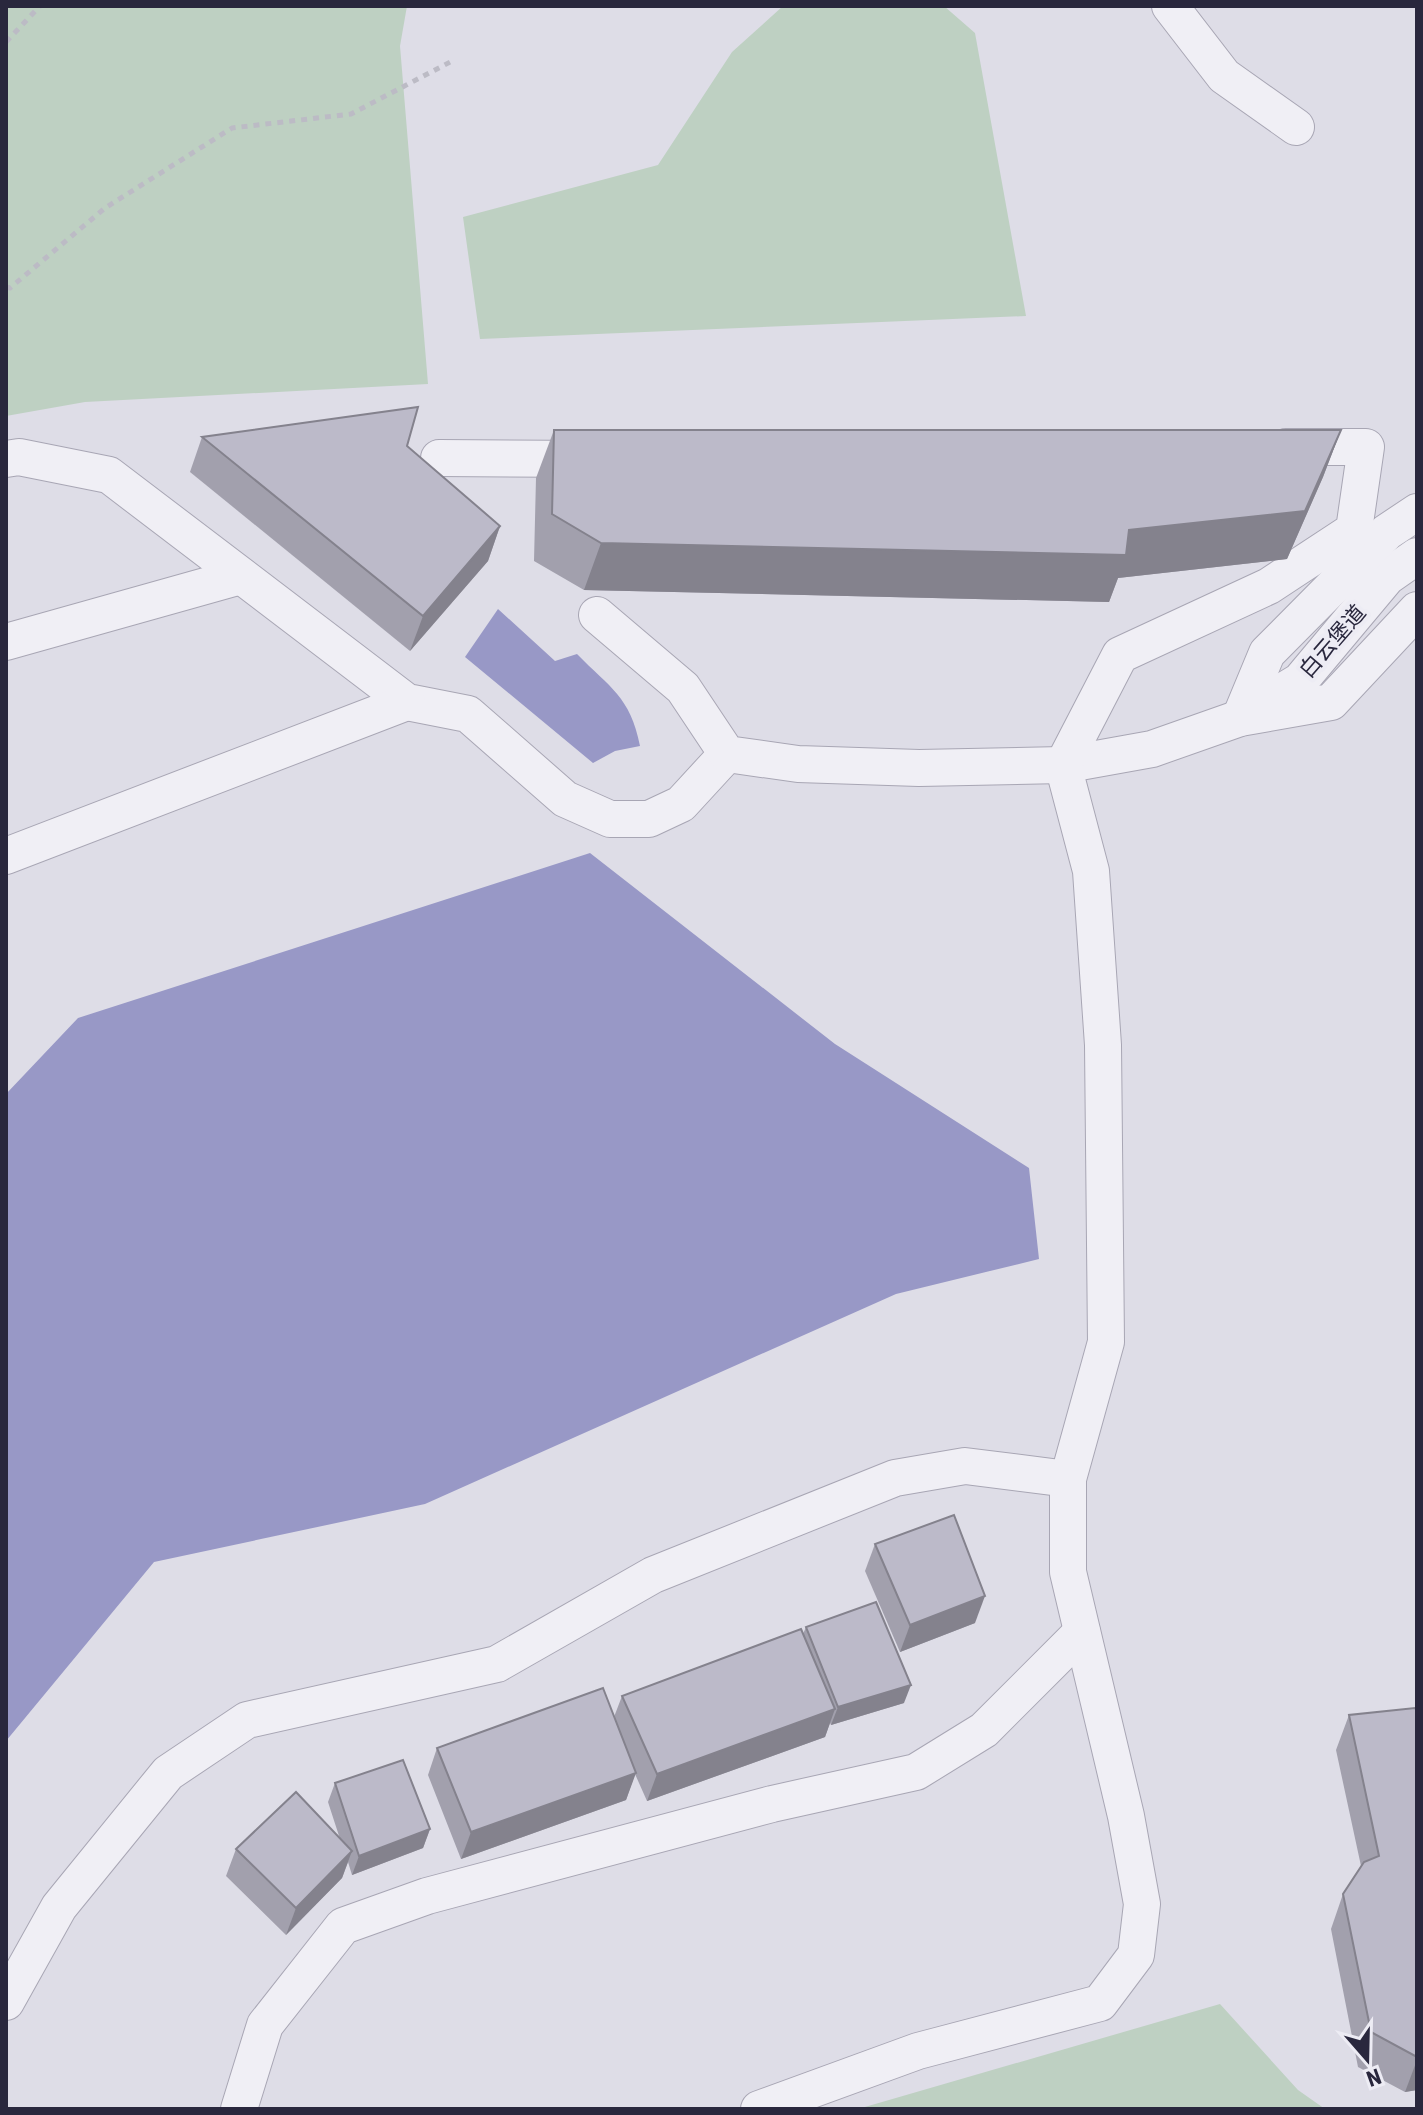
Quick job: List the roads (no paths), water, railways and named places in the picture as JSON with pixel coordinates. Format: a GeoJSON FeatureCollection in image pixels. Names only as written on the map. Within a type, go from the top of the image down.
{"type":"FeatureCollection","features":[{"type":"Feature","properties":{"kind":"street"},"geometry":{"type":"LineString","coordinates":[[1170,6],[1224,76],[1296,127]]}},
{"type":"Feature","properties":{"kind":"street"},"geometry":{"type":"LineString","coordinates":[[759,2109],[918,2051],[1100,2003],[1136,1955],[1142,1904],[1126,1816],[1068,1572],[1068,1479],[1106,1342],[1103,1045],[1091,871],[1063,765],[1120,655],[1269,586],[1354,530],[1366,447],[1254,447]]}},
{"type":"Feature","properties":{"kind":"street"},"geometry":{"type":"LineString","coordinates":[[6,459],[19,457],[109,475],[407,702],[468,714],[565,799],[610,819],[649,819],[681,804],[727,754]]}},
{"type":"Feature","properties":{"kind":"street"},"geometry":{"type":"LineString","coordinates":[[439,458],[619,460]]}},
{"type":"Feature","properties":{"kind":"street"},"geometry":{"type":"LineString","coordinates":[[1240,718],[1267,653],[1387,532],[1417,512]]}},
{"type":"Feature","properties":{"kind":"street","name":"白云堡道"},"geometry":{"type":"LineString","coordinates":[[1240,718],[1300,681],[1387,577],[1417,556]]}},
{"type":"Feature","properties":{"kind":"street"},"geometry":{"type":"LineString","coordinates":[[6,642],[241,576]]}},
{"type":"Feature","properties":{"kind":"street"},"geometry":{"type":"LineString","coordinates":[[597,615],[683,688],[727,754],[798,764],[904,768],[1063,765],[1152,749],[1240,718],[1331,702],[1417,610]]}},
{"type":"Feature","properties":{"kind":"street"},"geometry":{"type":"LineString","coordinates":[[6,856],[407,702]]}},
{"type":"Feature","properties":{"kind":"street"},"geometry":{"type":"LineString","coordinates":[[6,2002],[59,1907],[168,1773],[247,1720],[497,1664],[653,1575],[895,1478],[965,1466],[1068,1479]]}},
{"type":"Feature","properties":{"kind":"street"},"geometry":{"type":"LineString","coordinates":[[239,2109],[265,2025],[343,1926],[427,1896],[772,1804],[916,1772],[984,1730],[1082,1632]]}},
{"type":"Feature","properties":{"kind":"water"},"geometry":{"type":"Polygon","coordinates":[[[498,609],[555,661],[577,654],[624,704],[631,715],[640,746],[615,751],[593,763],[465,657],[498,609]]]}},
{"type":"Feature","properties":{"kind":"water"},"geometry":{"type":"Polygon","coordinates":[[[590,853],[835,1044],[1029,1168],[1039,1259],[896,1294],[425,1504],[154,1562],[6,1741],[6,1094],[78,1018],[590,853]]]}}]}
